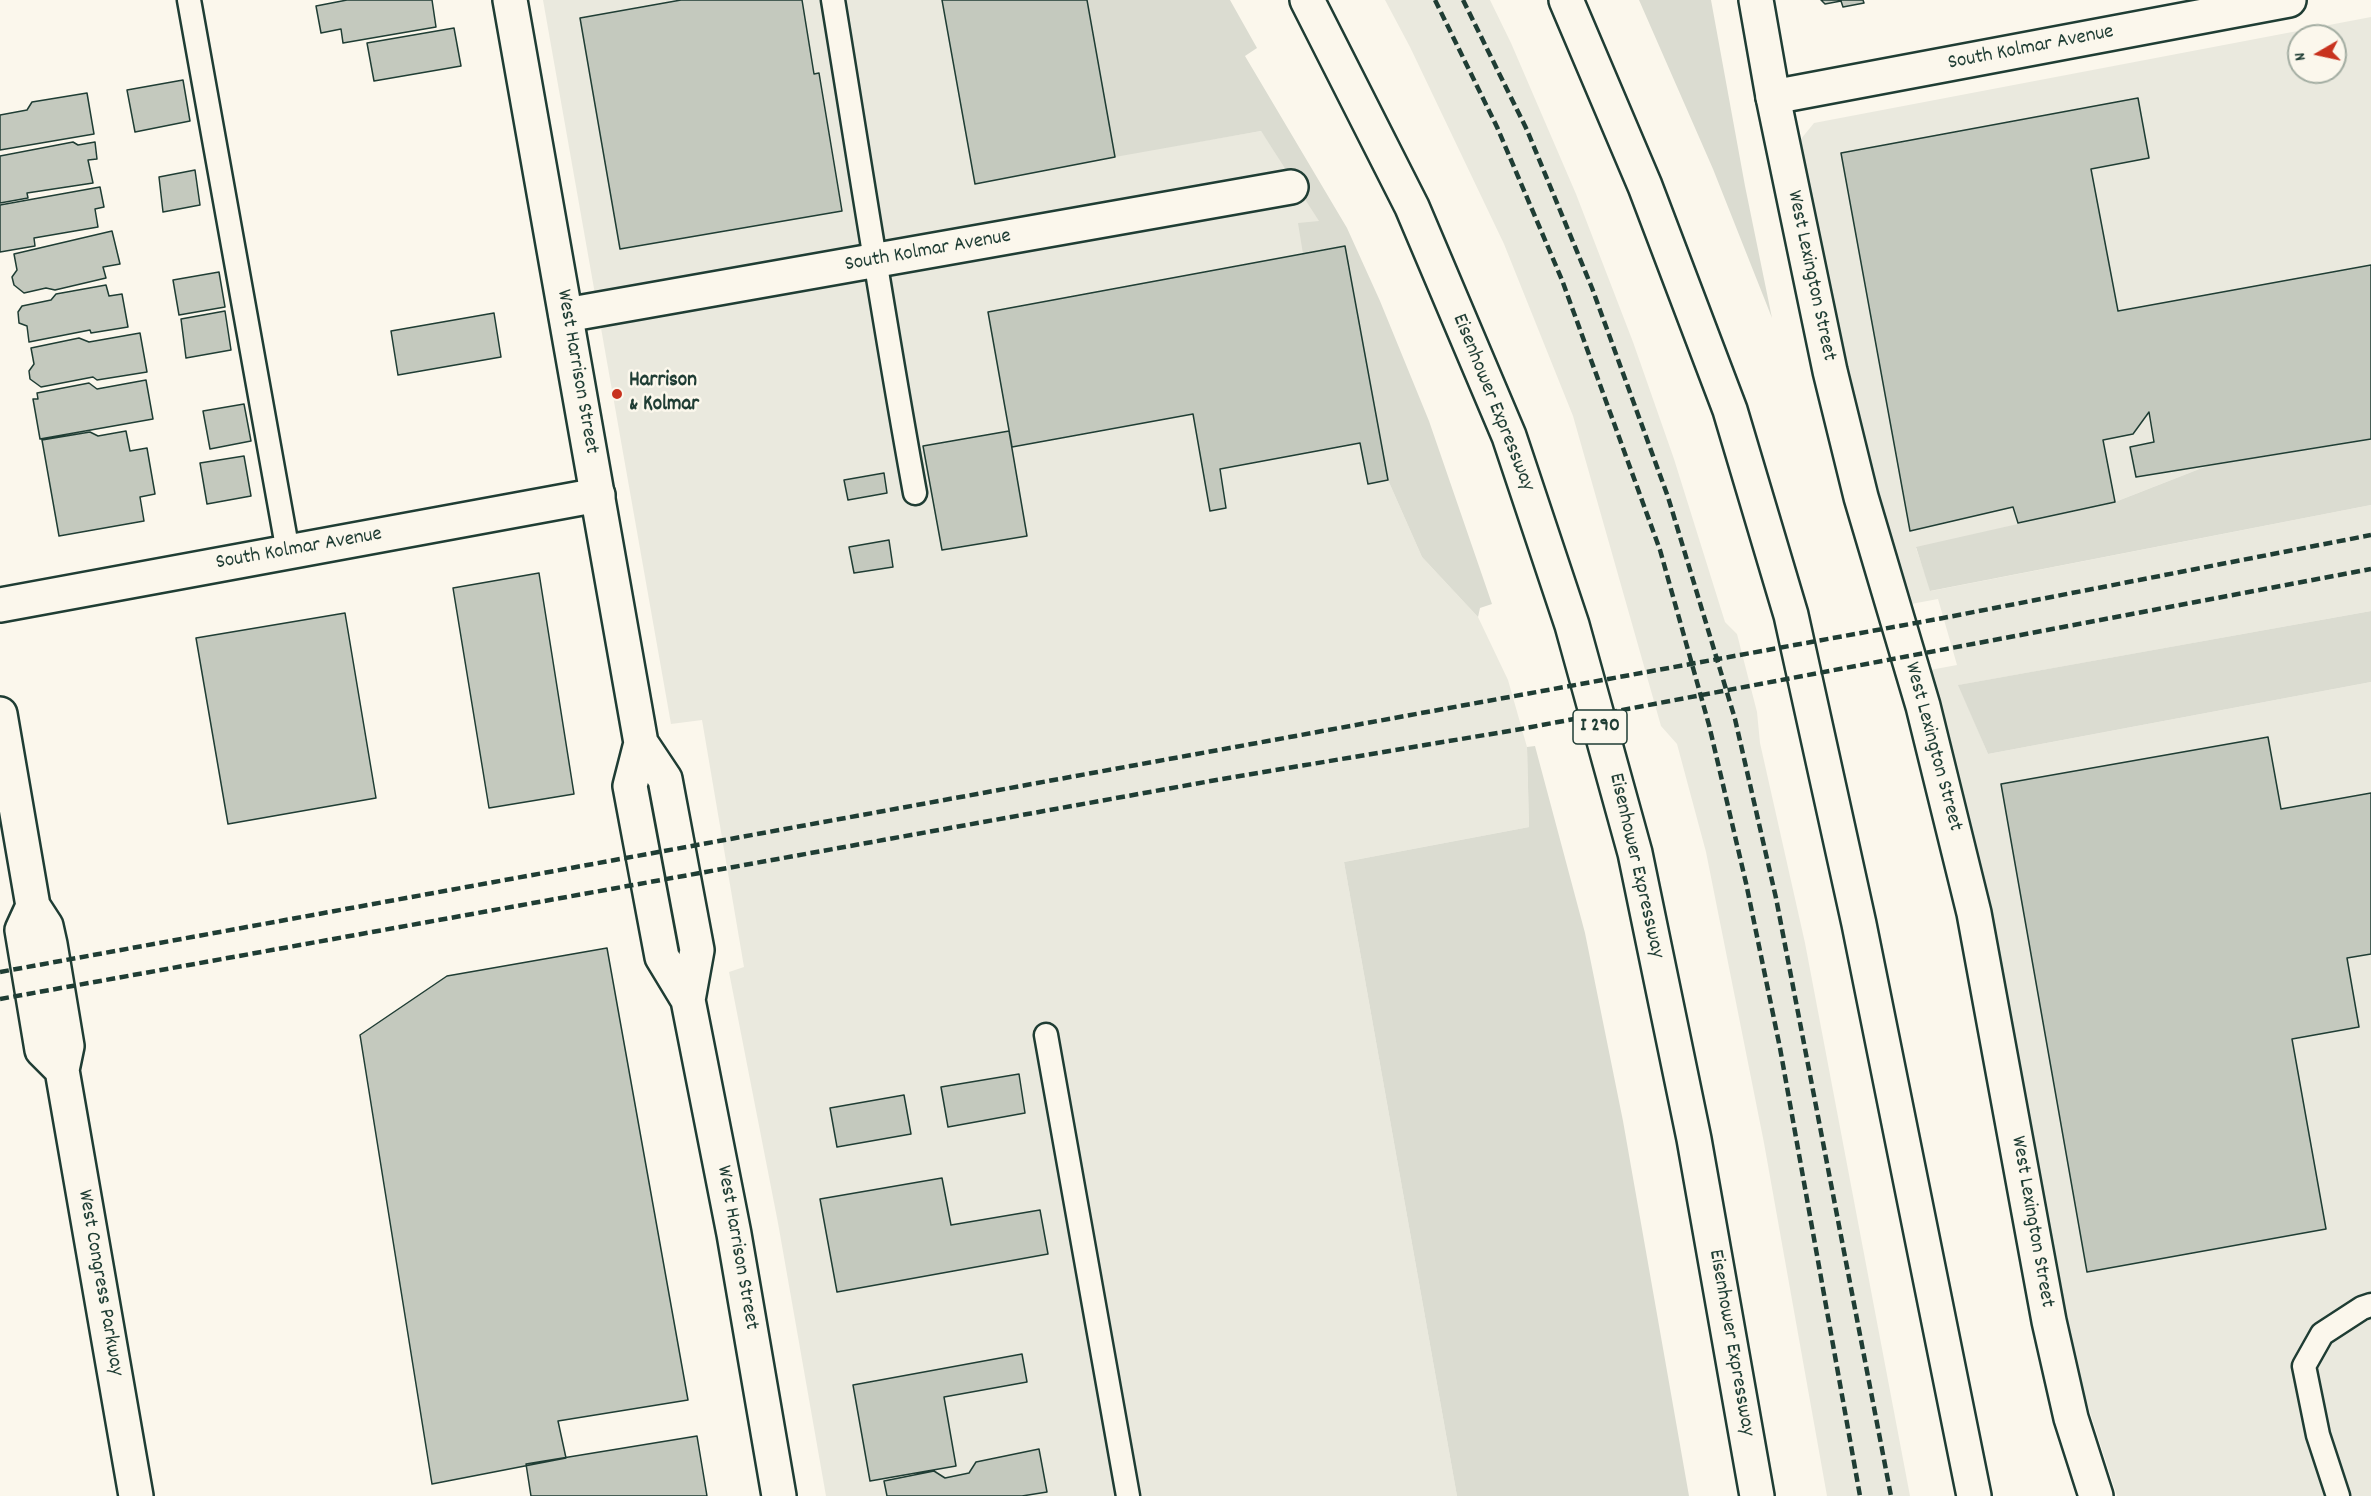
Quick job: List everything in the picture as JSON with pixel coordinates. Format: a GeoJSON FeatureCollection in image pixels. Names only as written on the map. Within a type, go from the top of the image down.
{"type":"FeatureCollection","features":[{"type":"Feature","properties":{"kind":"main road","name":"West Harrison Street"},"geometry":{"type":"LineString","coordinates":[[510,0],[641,744],[665,779],[697,950],[688,1000],[734,1234],[779,1496]]}},
{"type":"Feature","properties":{"kind":"main road","name":"Eisenhower Expressway"},"geometry":{"type":"LineString","coordinates":[[1307,0],[1412,207],[1509,436],[1572,625],[1635,853],[1694,1139],[1757,1496]]}},
{"type":"Feature","properties":{"kind":"main road"},"geometry":{"type":"LineString","coordinates":[[1566,0],[1645,186],[1730,410],[1791,615],[1856,912],[1974,1496]]}},
{"type":"Feature","properties":{"kind":"main road","name":"West Lexington Street"},"geometry":{"type":"LineString","coordinates":[[1756,0],[1773,97],[1830,370],[1861,497],[1923,706],[1974,913],[2049,1321],[2071,1418],[2096,1496]]}},
{"type":"Feature","properties":{"kind":"main road","name":"South Kolmar Avenue"},"geometry":{"type":"LineString","coordinates":[[1773,97],[2289,0]]}},
{"type":"Feature","properties":{"kind":"main road","name":"South Kolmar Avenue"},"geometry":{"type":"LineString","coordinates":[[566,315],[1291,187]]}},
{"type":"Feature","properties":{"kind":"main road","name":"South Kolmar Avenue"},"geometry":{"type":"LineString","coordinates":[[0,605],[598,495]]}},
{"type":"Feature","properties":{"kind":"main road","name":"West Congress Parkway"},"geometry":{"type":"LineString","coordinates":[[0,714],[33,906],[46,926],[50,944],[67,1046],[62,1070],[136,1496]]}},
{"type":"Feature","properties":{"kind":"lane"},"geometry":{"type":"LineString","coordinates":[[189,0],[288,552]]}},
{"type":"Feature","properties":{"kind":"lane"},"geometry":{"type":"LineString","coordinates":[[834,0],[884,322],[915,494]]}},
{"type":"Feature","properties":{"kind":"lane"},"geometry":{"type":"LineString","coordinates":[[1046,1035],[1128,1496]]}},
{"type":"Feature","properties":{"kind":"lane"},"geometry":{"type":"LineString","coordinates":[[2338,1496],[2318,1435],[2304,1366],[2322,1335],[2362,1308],[2371,1305]]}},
{"type":"Feature","properties":{"kind":"shaded area"},"geometry":{"type":"Polygon","coordinates":[[[543,0],[1087,0],[1115,156],[1261,131],[1345,246],[1388,480],[1422,557],[1478,617],[1508,680],[1527,747],[1529,827],[1344,862],[1457,1496],[826,1496],[778,1223],[729,972],[744,967],[702,720],[671,724],[543,0]]]}},
{"type":"Feature","properties":{"kind":"shaded area"},"geometry":{"type":"Polygon","coordinates":[[[1087,0],[1230,0],[1257,48],[1245,56],[1347,228],[1380,301],[1429,421],[1492,604],[1480,608],[1478,617],[1422,557],[1388,480],[1345,246],[1303,254],[1298,223],[1319,221],[1261,131],[1115,157],[1087,0]]]}},
{"type":"Feature","properties":{"kind":"shaded area"},"geometry":{"type":"Polygon","coordinates":[[[1385,0],[1490,0],[1576,194],[1633,342],[1674,459],[1725,622],[1737,634],[1757,712],[1760,743],[1805,943],[1910,1496],[1827,1496],[1764,1143],[1706,852],[1677,744],[1661,726],[1573,416],[1504,244],[1410,47],[1385,0]]]}},
{"type":"Feature","properties":{"kind":"shaded area"},"geometry":{"type":"Polygon","coordinates":[[[1639,0],[1711,0],[1772,318],[1713,169],[1639,0]]]}},
{"type":"Feature","properties":{"kind":"shaded area"},"geometry":{"type":"Polygon","coordinates":[[[2371,17],[2371,439],[2207,466],[2115,502],[1916,548],[1931,591],[2371,505],[2371,611],[1959,685],[1988,754],[2371,682],[2371,1496],[2117,1496],[2078,1375],[1993,918],[1962,786],[1930,670],[1957,665],[1938,599],[1911,604],[1863,438],[1833,310],[1801,139],[1814,123],[2287,33],[2287,84],[2347,84],[2347,24],[2334,24],[2371,17]]]}},
{"type":"Feature","properties":{"kind":"shaded area"},"geometry":{"type":"Polygon","coordinates":[[[2371,439],[2371,505],[1930,591],[1916,547],[2115,502],[2207,466],[2371,439]]]}},
{"type":"Feature","properties":{"kind":"shaded area"},"geometry":{"type":"Polygon","coordinates":[[[2371,611],[2371,682],[1988,754],[1958,685],[2371,611]]]}},
{"type":"Feature","properties":{"kind":"shaded area"},"geometry":{"type":"Polygon","coordinates":[[[1535,746],[1585,933],[1623,1121],[1689,1496],[1457,1496],[1344,862],[1529,827],[1527,747],[1535,746]]]}},
{"type":"Feature","properties":{"kind":"building"},"geometry":{"type":"Polygon","coordinates":[[[347,0],[432,0],[436,27],[343,43],[341,29],[321,33],[316,6],[347,0]]]}},
{"type":"Feature","properties":{"kind":"building"},"geometry":{"type":"Polygon","coordinates":[[[681,0],[802,0],[814,74],[819,73],[842,211],[620,249],[580,18],[681,0]]]}},
{"type":"Feature","properties":{"kind":"building"},"geometry":{"type":"Polygon","coordinates":[[[942,0],[1087,0],[1115,157],[975,184],[942,0]]]}},
{"type":"Feature","properties":{"kind":"building"},"geometry":{"type":"Polygon","coordinates":[[[1821,0],[1863,0],[1864,3],[1843,7],[1841,1],[1825,4],[1821,0]]]}},
{"type":"Feature","properties":{"kind":"building"},"geometry":{"type":"Polygon","coordinates":[[[454,28],[461,66],[374,81],[367,43],[454,28]]]}},
{"type":"Feature","properties":{"kind":"building"},"geometry":{"type":"Polygon","coordinates":[[[183,80],[190,121],[135,132],[127,90],[183,80]]]}},
{"type":"Feature","properties":{"kind":"building"},"geometry":{"type":"Polygon","coordinates":[[[87,93],[94,134],[0,150],[0,115],[27,110],[32,102],[87,93]]]}},
{"type":"Feature","properties":{"kind":"building"},"geometry":{"type":"Polygon","coordinates":[[[2138,98],[2149,158],[2091,169],[2118,311],[2371,265],[2371,439],[2136,477],[2130,447],[2154,442],[2149,412],[2133,434],[2103,440],[2115,502],[2018,523],[2013,507],[1910,531],[1841,153],[2138,98]]]}},
{"type":"Feature","properties":{"kind":"building"},"geometry":{"type":"Polygon","coordinates":[[[73,142],[78,145],[95,142],[97,159],[88,160],[93,183],[27,193],[28,198],[0,203],[0,156],[73,142]]]}},
{"type":"Feature","properties":{"kind":"building"},"geometry":{"type":"Polygon","coordinates":[[[195,170],[200,205],[163,212],[159,177],[195,170]]]}},
{"type":"Feature","properties":{"kind":"building"},"geometry":{"type":"Polygon","coordinates":[[[100,187],[104,207],[95,209],[98,227],[34,238],[35,246],[0,252],[0,205],[100,187]]]}},
{"type":"Feature","properties":{"kind":"building"},"geometry":{"type":"Polygon","coordinates":[[[112,231],[120,264],[103,267],[106,278],[55,290],[46,288],[24,293],[14,285],[12,277],[17,270],[14,254],[112,231]]]}},
{"type":"Feature","properties":{"kind":"building"},"geometry":{"type":"Polygon","coordinates":[[[1345,246],[1388,480],[1368,484],[1360,443],[1220,469],[1226,508],[1210,511],[1193,414],[1012,447],[988,312],[1345,246]]]}},
{"type":"Feature","properties":{"kind":"building"},"geometry":{"type":"Polygon","coordinates":[[[219,272],[225,307],[179,315],[173,280],[219,272]]]}},
{"type":"Feature","properties":{"kind":"building"},"geometry":{"type":"Polygon","coordinates":[[[106,285],[109,296],[122,294],[128,327],[91,333],[90,330],[29,342],[27,326],[19,323],[18,312],[22,306],[51,300],[56,294],[106,285]]]}},
{"type":"Feature","properties":{"kind":"building"},"geometry":{"type":"Polygon","coordinates":[[[225,311],[231,350],[186,358],[181,319],[225,311]]]}},
{"type":"Feature","properties":{"kind":"building"},"geometry":{"type":"Polygon","coordinates":[[[494,313],[501,357],[398,375],[391,331],[494,313]]]}},
{"type":"Feature","properties":{"kind":"building"},"geometry":{"type":"Polygon","coordinates":[[[140,333],[147,372],[97,380],[93,377],[41,387],[30,379],[29,371],[34,364],[31,348],[79,338],[89,342],[140,333]]]}},
{"type":"Feature","properties":{"kind":"building"},"geometry":{"type":"Polygon","coordinates":[[[146,380],[153,419],[40,439],[33,399],[38,399],[37,393],[89,383],[97,389],[146,380]]]}},
{"type":"Feature","properties":{"kind":"building"},"geometry":{"type":"Polygon","coordinates":[[[244,404],[251,441],[210,449],[203,411],[244,404]]]}},
{"type":"Feature","properties":{"kind":"building"},"geometry":{"type":"Polygon","coordinates":[[[126,431],[130,451],[147,448],[155,494],[140,497],[144,521],[59,536],[42,440],[90,432],[98,436],[126,431]]]}},
{"type":"Feature","properties":{"kind":"building"},"geometry":{"type":"Polygon","coordinates":[[[1009,431],[1027,536],[942,550],[923,446],[1009,431]]]}},
{"type":"Feature","properties":{"kind":"building"},"geometry":{"type":"Polygon","coordinates":[[[244,456],[251,496],[207,504],[200,463],[244,456]]]}},
{"type":"Feature","properties":{"kind":"building"},"geometry":{"type":"Polygon","coordinates":[[[884,473],[887,493],[848,500],[844,480],[884,473]]]}},
{"type":"Feature","properties":{"kind":"building"},"geometry":{"type":"Polygon","coordinates":[[[889,540],[893,567],[854,573],[849,547],[889,540]]]}},
{"type":"Feature","properties":{"kind":"building"},"geometry":{"type":"Polygon","coordinates":[[[539,573],[574,794],[489,808],[453,588],[539,573]]]}},
{"type":"Feature","properties":{"kind":"building"},"geometry":{"type":"Polygon","coordinates":[[[345,613],[376,798],[228,824],[196,638],[345,613]]]}},
{"type":"Feature","properties":{"kind":"building"},"geometry":{"type":"Polygon","coordinates":[[[2268,737],[2281,809],[2371,793],[2371,954],[2347,958],[2359,1027],[2292,1039],[2326,1229],[2087,1272],[2001,784],[2268,737]]]}},
{"type":"Feature","properties":{"kind":"building"},"geometry":{"type":"Polygon","coordinates":[[[607,948],[688,1400],[558,1421],[566,1458],[432,1484],[360,1035],[447,976],[607,948]]]}},
{"type":"Feature","properties":{"kind":"building"},"geometry":{"type":"Polygon","coordinates":[[[1019,1074],[1025,1113],[948,1127],[941,1087],[1019,1074]]]}},
{"type":"Feature","properties":{"kind":"building"},"geometry":{"type":"Polygon","coordinates":[[[904,1095],[911,1134],[837,1147],[830,1108],[904,1095]]]}},
{"type":"Feature","properties":{"kind":"building"},"geometry":{"type":"Polygon","coordinates":[[[942,1178],[951,1225],[1040,1210],[1048,1254],[837,1292],[820,1199],[942,1178]]]}},
{"type":"Feature","properties":{"kind":"building"},"geometry":{"type":"Polygon","coordinates":[[[1022,1354],[1027,1382],[944,1397],[956,1466],[870,1481],[853,1385],[1022,1354]]]}},
{"type":"Feature","properties":{"kind":"building"},"geometry":{"type":"Polygon","coordinates":[[[697,1436],[707,1496],[531,1496],[526,1464],[697,1436]]]}},
{"type":"Feature","properties":{"kind":"building"},"geometry":{"type":"Polygon","coordinates":[[[1039,1449],[1047,1492],[1022,1496],[887,1496],[884,1481],[934,1471],[945,1478],[969,1473],[976,1462],[1039,1449]]]}},
{"type":"Feature","properties":{"kind":"railway"},"geometry":{"type":"LineString","coordinates":[[1435,0],[1497,127],[1562,280],[1660,550],[1709,725],[1746,883],[1780,1048],[1860,1496]]}},
{"type":"Feature","properties":{"kind":"railway"},"geometry":{"type":"LineString","coordinates":[[1463,0],[1527,130],[1592,288],[1668,497],[1735,719],[1776,898],[1891,1496]]}},
{"type":"Feature","properties":{"kind":"railway"},"geometry":{"type":"LineString","coordinates":[[0,972],[1943,618],[2371,535]]}},
{"type":"Feature","properties":{"kind":"railway"},"geometry":{"type":"LineString","coordinates":[[0,999],[1222,779],[1521,729],[2371,569]]}},
{"type":"Feature","properties":{"kind":"place","name":"Harrison & Kolmar"},"geometry":{"type":"Point","coordinates":[617,394]}}]}
